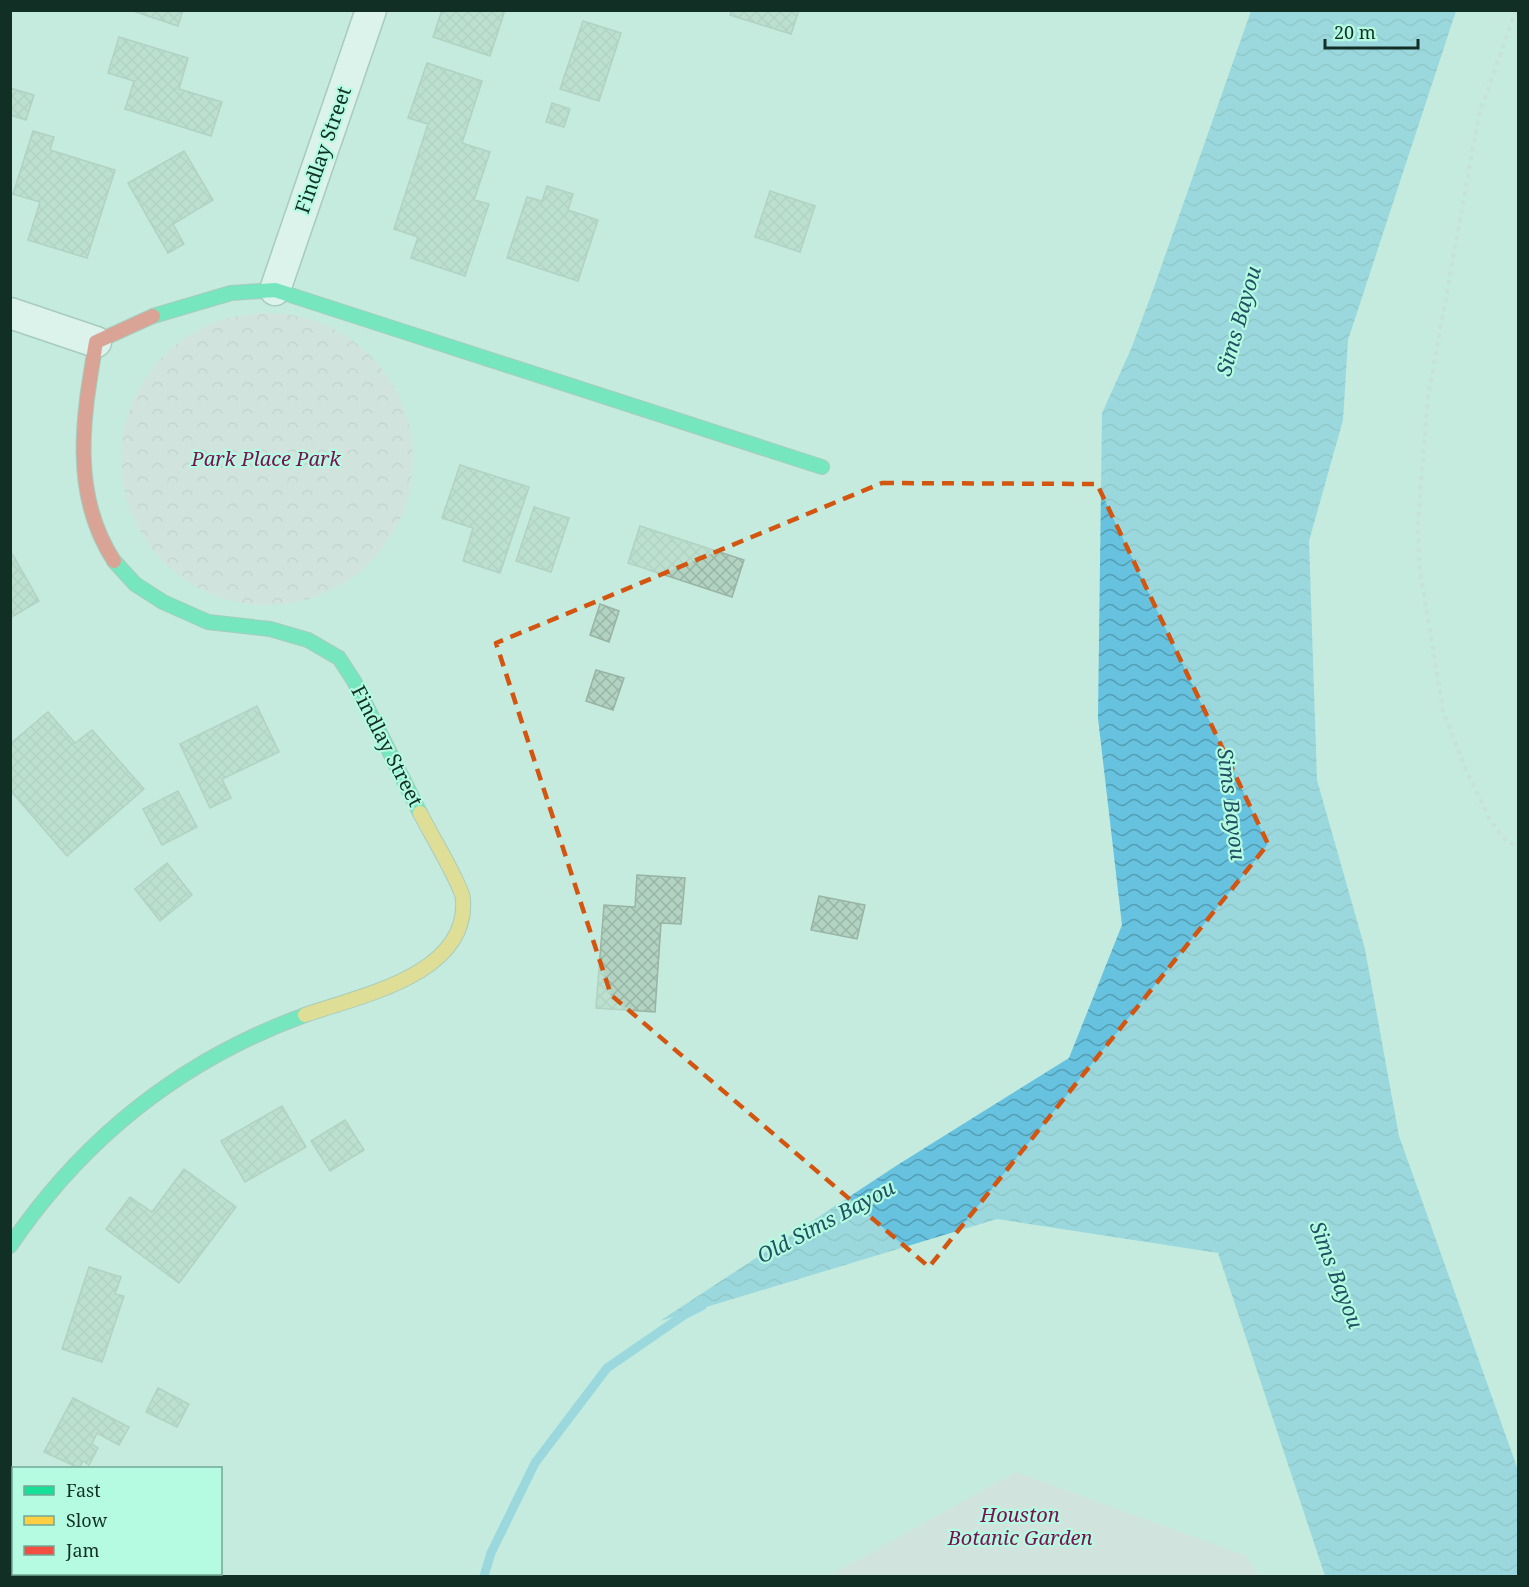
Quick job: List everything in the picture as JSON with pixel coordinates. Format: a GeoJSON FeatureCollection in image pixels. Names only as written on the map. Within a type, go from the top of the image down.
{"type":"FeatureCollection","features":[{"type":"Feature","properties":{"kind":"street","name":"Findlay Street"},"geometry":{"type":"LineString","coordinates":[[275,290],[371,10]]}},
{"type":"Feature","properties":{"kind":"street"},"geometry":{"type":"LineString","coordinates":[[10,313],[96,342],[162,312],[231,293],[275,290],[822,467]]}},
{"type":"Feature","properties":{"kind":"street","name":"Findlay Street"},"geometry":{"type":"LineString","coordinates":[[10,1246],[43,1199],[68,1170],[123,1118],[187,1071],[273,1027],[407,976],[442,955],[462,927],[463,897],[354,681],[339,658],[308,640],[270,629],[208,622],[163,602],[135,584],[113,560],[98,529],[85,484],[83,417],[96,342]]}},
{"type":"Feature","properties":{"kind":"path"},"geometry":{"type":"LineString","coordinates":[[1516,10],[1479,115],[1428,397],[1418,521],[1419,564],[1443,711],[1465,768],[1491,821],[1503,838],[1518,846]]}},
{"type":"Feature","properties":{"kind":"highlighted area"},"geometry":{"type":"Polygon","coordinates":[[[882,483],[1097,484],[1268,844],[929,1267],[611,995],[496,643],[882,483]]]}},
{"type":"Feature","properties":{"kind":"green space","name":"Park Place Park"},"geometry":{"type":"Polygon","coordinates":[[[253,313],[281,313],[310,319],[336,330],[371,355],[389,378],[402,403],[411,430],[413,459],[411,488],[402,515],[389,540],[371,563],[348,581],[310,599],[281,605],[253,605],[224,599],[198,588],[163,563],[145,540],[127,502],[121,473],[121,445],[127,416],[138,390],[163,355],[186,337],[224,319],[253,313]]]}},
{"type":"Feature","properties":{"kind":"green space","name":"Houston Botanic Garden"},"geometry":{"type":"Polygon","coordinates":[[[1016,1472],[1246,1556],[1259,1576],[829,1576],[1016,1472]]]}},
{"type":"Feature","properties":{"kind":"water","name":"Sims Bayou"},"geometry":{"type":"Polygon","coordinates":[[[1251,11],[1456,11],[1348,340],[1343,420],[1309,541],[1317,780],[1365,949],[1399,1136],[1518,1470],[1518,1576],[1325,1576],[1218,1253],[997,1219],[660,1321],[899,1164],[1069,1058],[1122,925],[1098,718],[1102,413],[1131,349],[1153,290],[1251,11]]]}},
{"type":"Feature","properties":{"kind":"building"},"geometry":{"type":"Polygon","coordinates":[[[130,10],[183,10],[178,26],[130,10]]]}},
{"type":"Feature","properties":{"kind":"building"},"geometry":{"type":"Polygon","coordinates":[[[442,10],[505,10],[490,56],[433,37],[442,10]]]}},
{"type":"Feature","properties":{"kind":"building"},"geometry":{"type":"Polygon","coordinates":[[[732,10],[799,10],[791,34],[730,15],[732,10]]]}},
{"type":"Feature","properties":{"kind":"building"},"geometry":{"type":"Polygon","coordinates":[[[583,21],[621,33],[599,101],[560,89],[583,21]]]}},
{"type":"Feature","properties":{"kind":"building"},"geometry":{"type":"Polygon","coordinates":[[[119,37],[188,58],[179,89],[222,102],[211,136],[125,109],[134,81],[108,73],[119,37]]]}},
{"type":"Feature","properties":{"kind":"building"},"geometry":{"type":"Polygon","coordinates":[[[427,63],[482,81],[462,143],[490,152],[474,200],[489,204],[465,276],[411,258],[418,237],[394,229],[428,124],[408,118],[427,63]]]}},
{"type":"Feature","properties":{"kind":"building"},"geometry":{"type":"Polygon","coordinates":[[[10,88],[34,95],[26,120],[10,115],[10,88]]]}},
{"type":"Feature","properties":{"kind":"building"},"geometry":{"type":"Polygon","coordinates":[[[552,103],[570,109],[564,127],[546,122],[552,103]]]}},
{"type":"Feature","properties":{"kind":"building"},"geometry":{"type":"Polygon","coordinates":[[[33,131],[54,137],[50,150],[115,170],[87,258],[28,240],[40,202],[13,194],[33,131]]]}},
{"type":"Feature","properties":{"kind":"building"},"geometry":{"type":"Polygon","coordinates":[[[184,151],[213,200],[173,224],[184,244],[168,253],[128,183],[184,151]]]}},
{"type":"Feature","properties":{"kind":"building"},"geometry":{"type":"Polygon","coordinates":[[[547,186],[573,194],[568,210],[598,220],[578,281],[507,258],[527,197],[542,201],[547,186]]]}},
{"type":"Feature","properties":{"kind":"building"},"geometry":{"type":"Polygon","coordinates":[[[770,191],[815,206],[800,252],[755,237],[770,191]]]}},
{"type":"Feature","properties":{"kind":"building"},"geometry":{"type":"Polygon","coordinates":[[[460,465],[529,487],[500,573],[463,561],[473,528],[442,518],[460,465]]]}},
{"type":"Feature","properties":{"kind":"building"},"geometry":{"type":"Polygon","coordinates":[[[534,507],[569,518],[551,572],[516,561],[534,507]]]}},
{"type":"Feature","properties":{"kind":"building"},"geometry":{"type":"Polygon","coordinates":[[[640,526],[744,560],[732,597],[628,563],[640,526]]]}},
{"type":"Feature","properties":{"kind":"building"},"geometry":{"type":"Polygon","coordinates":[[[13,555],[39,601],[10,618],[10,556],[13,555]]]}},
{"type":"Feature","properties":{"kind":"building"},"geometry":{"type":"Polygon","coordinates":[[[600,604],[619,611],[609,642],[590,635],[600,604]]]}},
{"type":"Feature","properties":{"kind":"building"},"geometry":{"type":"Polygon","coordinates":[[[596,670],[624,678],[613,710],[586,701],[596,670]]]}},
{"type":"Feature","properties":{"kind":"building"},"geometry":{"type":"Polygon","coordinates":[[[257,706],[279,752],[222,779],[231,798],[210,808],[180,744],[257,706]]]}},
{"type":"Feature","properties":{"kind":"building"},"geometry":{"type":"Polygon","coordinates":[[[48,712],[75,743],[92,730],[144,789],[67,856],[10,790],[10,744],[48,712]]]}},
{"type":"Feature","properties":{"kind":"building"},"geometry":{"type":"Polygon","coordinates":[[[178,791],[197,827],[162,845],[143,809],[178,791]]]}},
{"type":"Feature","properties":{"kind":"building"},"geometry":{"type":"Polygon","coordinates":[[[167,863],[192,895],[160,921],[135,889],[167,863]]]}},
{"type":"Feature","properties":{"kind":"building"},"geometry":{"type":"Polygon","coordinates":[[[637,875],[685,878],[681,924],[661,923],[655,1012],[596,1008],[604,905],[635,907],[637,875]]]}},
{"type":"Feature","properties":{"kind":"building"},"geometry":{"type":"Polygon","coordinates":[[[819,896],[865,905],[857,939],[811,930],[819,896]]]}},
{"type":"Feature","properties":{"kind":"building"},"geometry":{"type":"Polygon","coordinates":[[[282,1106],[306,1147],[245,1182],[221,1141],[282,1106]]]}},
{"type":"Feature","properties":{"kind":"building"},"geometry":{"type":"Polygon","coordinates":[[[345,1120],[364,1150],[330,1171],[311,1141],[345,1120]]]}},
{"type":"Feature","properties":{"kind":"building"},"geometry":{"type":"Polygon","coordinates":[[[184,1169],[236,1207],[179,1283],[106,1229],[130,1197],[152,1212],[184,1169]]]}},
{"type":"Feature","properties":{"kind":"building"},"geometry":{"type":"Polygon","coordinates":[[[89,1267],[121,1277],[115,1294],[124,1296],[102,1362],[62,1349],[89,1267]]]}},
{"type":"Feature","properties":{"kind":"building"},"geometry":{"type":"Polygon","coordinates":[[[158,1388],[189,1404],[177,1427],[146,1412],[158,1388]]]}},
{"type":"Feature","properties":{"kind":"building"},"geometry":{"type":"Polygon","coordinates":[[[73,1398],[129,1427],[119,1445],[97,1433],[92,1444],[98,1448],[89,1465],[83,1461],[80,1467],[77,1467],[44,1452],[73,1398]]]}},
{"type":"Feature","properties":{"kind":"waterway","name":"Old Sims Bayou"},"geometry":{"type":"LineString","coordinates":[[484,1576],[491,1553],[535,1463],[607,1368],[684,1315],[702,1306]]}},
{"type":"Feature","properties":{"kind":"traffic: fast"},"geometry":{"type":"LineString","coordinates":[[153,316],[231,293],[275,290],[822,467]]}},
{"type":"Feature","properties":{"kind":"traffic: fast"},"geometry":{"type":"LineString","coordinates":[[114,561],[135,584],[163,602],[208,622],[270,629],[308,640],[339,658],[354,681],[420,813]]}},
{"type":"Feature","properties":{"kind":"traffic: fast"},"geometry":{"type":"LineString","coordinates":[[10,1246],[70,1170],[139,1106],[177,1079],[217,1055],[260,1033],[305,1015]]}},
{"type":"Feature","properties":{"kind":"traffic: slow"},"geometry":{"type":"LineString","coordinates":[[305,1015],[353,1000],[406,978],[430,964],[448,947],[460,925],[463,899],[451,870],[420,813]]}},
{"type":"Feature","properties":{"kind":"traffic: jam"},"geometry":{"type":"LineString","coordinates":[[114,561],[100,535],[91,509],[86,482],[84,426],[91,370],[96,342],[153,316]]}}]}
